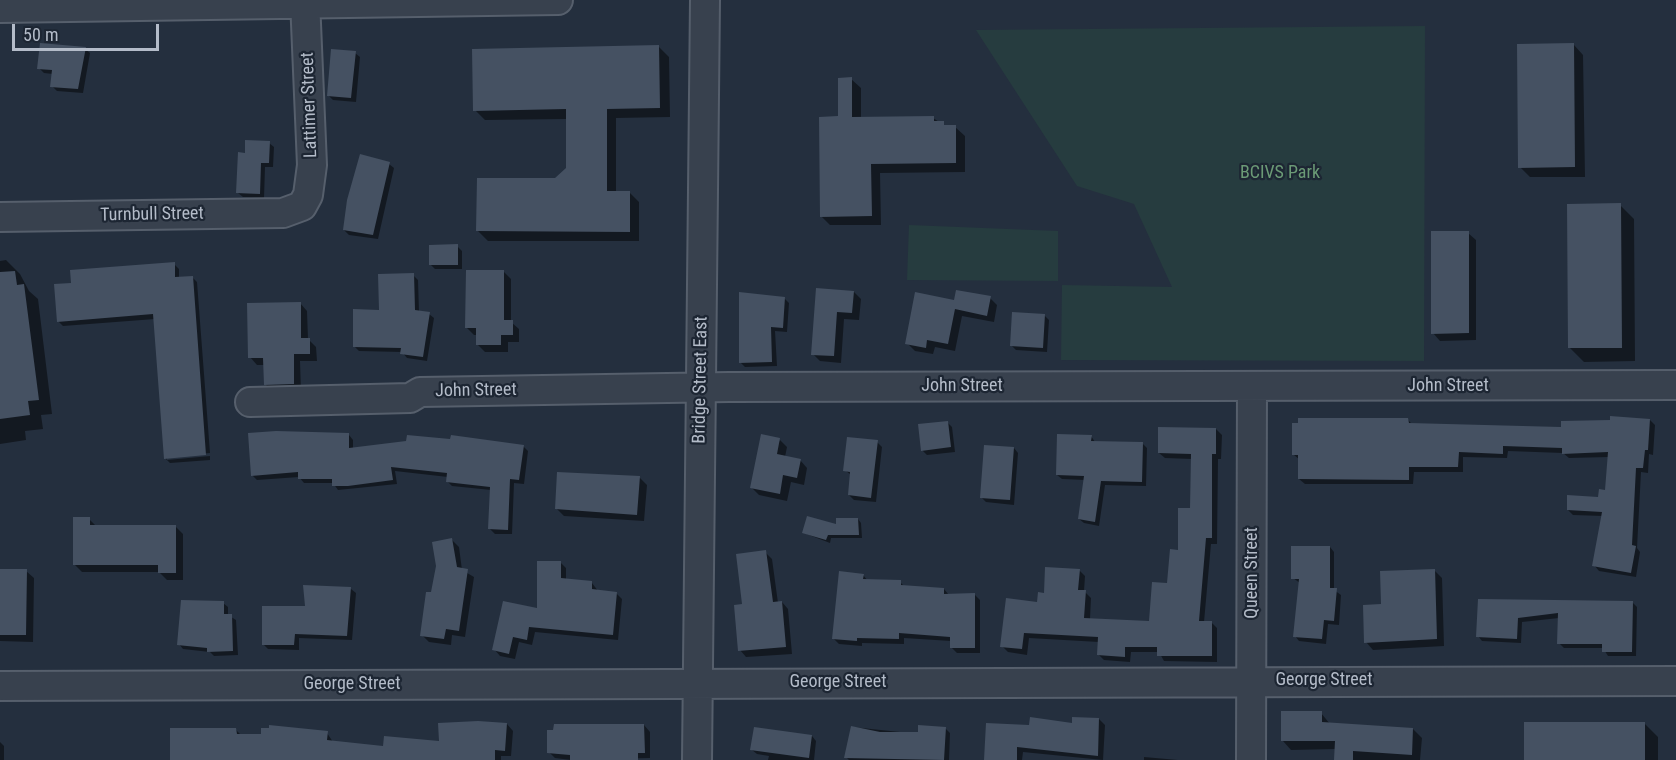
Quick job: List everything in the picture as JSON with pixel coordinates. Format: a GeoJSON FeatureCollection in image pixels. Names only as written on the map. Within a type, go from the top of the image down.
{"type":"FeatureCollection","features":[{"type":"Feature","properties":{"kind":"street"},"geometry":{"type":"LineString","coordinates":[[0,8],[244,2],[558,0]]}},
{"type":"Feature","properties":{"kind":"street","name":"Bridge Street East"},"geometry":{"type":"LineString","coordinates":[[697,760],[705,0]]}},
{"type":"Feature","properties":{"kind":"street","name":"Lattimer Street"},"geometry":{"type":"LineString","coordinates":[[302,206],[308,195],[312,165],[306,2]]}},
{"type":"Feature","properties":{"kind":"street","name":"Turnbull Street"},"geometry":{"type":"LineString","coordinates":[[0,217],[283,213],[302,206]]}},
{"type":"Feature","properties":{"kind":"street","name":"Queen Street"},"geometry":{"type":"LineString","coordinates":[[1251,760],[1252,386]]}},
{"type":"Feature","properties":{"kind":"street","name":"John Street"},"geometry":{"type":"LineString","coordinates":[[249,402],[410,398],[420,392],[701,387],[1676,386]]}},
{"type":"Feature","properties":{"kind":"street","name":"George Street"},"geometry":{"type":"LineString","coordinates":[[0,686],[1676,681]]}},
{"type":"Feature","properties":{"kind":"green space","name":"BCIVS Park"},"geometry":{"type":"Polygon","coordinates":[[[1425,26],[1424,361],[1061,360],[1062,285],[1172,287],[1134,204],[1077,186],[976,30],[1425,26]]]}},
{"type":"Feature","properties":{"kind":"green space"},"geometry":{"type":"Polygon","coordinates":[[[909,225],[1058,231],[1058,281],[907,280],[909,225]]]}},
{"type":"Feature","properties":{"kind":"building"},"geometry":{"type":"Polygon","coordinates":[[[40,43],[86,47],[78,89],[50,87],[52,70],[37,69],[40,43]]]}},
{"type":"Feature","properties":{"kind":"building"},"geometry":{"type":"Polygon","coordinates":[[[1574,43],[1575,167],[1518,168],[1517,44],[1574,43]]]}},
{"type":"Feature","properties":{"kind":"building"},"geometry":{"type":"Polygon","coordinates":[[[659,45],[660,108],[607,109],[607,191],[630,191],[630,232],[476,231],[477,178],[555,178],[566,168],[566,109],[473,111],[472,49],[659,45]]]}},
{"type":"Feature","properties":{"kind":"building"},"geometry":{"type":"Polygon","coordinates":[[[331,49],[356,51],[351,98],[327,96],[331,49]]]}},
{"type":"Feature","properties":{"kind":"building"},"geometry":{"type":"Polygon","coordinates":[[[852,77],[852,117],[934,116],[934,121],[944,121],[944,125],[956,125],[956,163],[871,164],[872,216],[820,217],[819,117],[838,116],[838,78],[852,77]]]}},
{"type":"Feature","properties":{"kind":"building"},"geometry":{"type":"Polygon","coordinates":[[[245,140],[270,141],[269,163],[261,163],[260,194],[236,193],[238,152],[245,153],[245,140]]]}},
{"type":"Feature","properties":{"kind":"building"},"geometry":{"type":"Polygon","coordinates":[[[360,154],[390,162],[373,235],[343,230],[347,200],[360,154]]]}},
{"type":"Feature","properties":{"kind":"building"},"geometry":{"type":"Polygon","coordinates":[[[1621,203],[1622,348],[1568,348],[1567,204],[1621,203]]]}},
{"type":"Feature","properties":{"kind":"building"},"geometry":{"type":"Polygon","coordinates":[[[1431,231],[1469,231],[1469,333],[1431,334],[1431,231]]]}},
{"type":"Feature","properties":{"kind":"building"},"geometry":{"type":"Polygon","coordinates":[[[458,244],[458,265],[429,265],[429,245],[458,244]]]}},
{"type":"Feature","properties":{"kind":"building"},"geometry":{"type":"Polygon","coordinates":[[[175,262],[175,277],[193,276],[206,455],[164,459],[153,314],[57,322],[54,284],[71,283],[70,270],[175,262]]]}},
{"type":"Feature","properties":{"kind":"building"},"geometry":{"type":"Polygon","coordinates":[[[466,270],[504,270],[504,320],[513,320],[513,335],[501,335],[501,345],[476,345],[476,328],[465,328],[466,270]]]}},
{"type":"Feature","properties":{"kind":"building"},"geometry":{"type":"Polygon","coordinates":[[[15,271],[17,285],[24,284],[39,400],[28,401],[30,415],[0,419],[0,272],[15,271]]]}},
{"type":"Feature","properties":{"kind":"building"},"geometry":{"type":"Polygon","coordinates":[[[414,273],[415,310],[430,312],[423,357],[400,354],[401,348],[353,347],[353,309],[379,310],[378,274],[414,273]]]}},
{"type":"Feature","properties":{"kind":"building"},"geometry":{"type":"Polygon","coordinates":[[[816,288],[854,291],[852,313],[837,312],[834,356],[811,355],[816,288]]]}},
{"type":"Feature","properties":{"kind":"building"},"geometry":{"type":"Polygon","coordinates":[[[956,290],[991,296],[987,316],[955,309],[948,344],[927,340],[926,348],[905,344],[915,292],[954,300],[956,290]]]}},
{"type":"Feature","properties":{"kind":"building"},"geometry":{"type":"Polygon","coordinates":[[[739,292],[785,297],[783,328],[771,327],[772,362],[739,363],[739,292]]]}},
{"type":"Feature","properties":{"kind":"building"},"geometry":{"type":"Polygon","coordinates":[[[301,302],[301,338],[310,338],[310,354],[294,354],[294,384],[264,385],[263,358],[248,358],[247,303],[301,302]]]}},
{"type":"Feature","properties":{"kind":"building"},"geometry":{"type":"Polygon","coordinates":[[[1012,312],[1045,314],[1043,348],[1010,346],[1012,312]]]}},
{"type":"Feature","properties":{"kind":"building"},"geometry":{"type":"Polygon","coordinates":[[[1610,416],[1650,419],[1648,450],[1645,450],[1643,468],[1636,468],[1632,545],[1636,546],[1631,573],[1592,566],[1602,512],[1567,510],[1567,495],[1598,497],[1599,489],[1605,490],[1608,452],[1562,454],[1562,448],[1503,446],[1503,454],[1459,452],[1458,467],[1409,467],[1409,480],[1298,479],[1298,455],[1292,455],[1292,423],[1298,423],[1298,418],[1408,418],[1409,423],[1561,427],[1561,421],[1610,420],[1610,416]]]}},
{"type":"Feature","properties":{"kind":"building"},"geometry":{"type":"Polygon","coordinates":[[[948,421],[951,447],[921,451],[918,424],[948,421]]]}},
{"type":"Feature","properties":{"kind":"building"},"geometry":{"type":"Polygon","coordinates":[[[1158,427],[1216,428],[1216,454],[1212,454],[1212,538],[1206,538],[1199,621],[1212,621],[1212,656],[1157,656],[1157,647],[1125,647],[1125,657],[1097,655],[1098,637],[1024,633],[1022,649],[1000,647],[1006,598],[1037,602],[1038,592],[1044,593],[1045,567],[1080,569],[1078,590],[1086,590],[1084,618],[1149,621],[1152,582],[1167,583],[1170,549],[1178,550],[1178,508],[1190,508],[1191,454],[1158,453],[1158,427]]]}},
{"type":"Feature","properties":{"kind":"building"},"geometry":{"type":"Polygon","coordinates":[[[276,431],[349,433],[349,448],[406,441],[407,435],[450,439],[451,435],[524,445],[519,480],[510,479],[508,530],[488,529],[490,487],[446,482],[447,473],[391,467],[393,480],[348,486],[332,486],[332,479],[298,479],[298,472],[251,476],[248,433],[276,431]]]}},
{"type":"Feature","properties":{"kind":"building"},"geometry":{"type":"Polygon","coordinates":[[[761,434],[780,438],[777,454],[801,459],[797,478],[783,475],[780,494],[750,488],[761,434]]]}},
{"type":"Feature","properties":{"kind":"building"},"geometry":{"type":"Polygon","coordinates":[[[1057,434],[1092,435],[1091,441],[1143,442],[1142,482],[1101,481],[1095,522],[1078,519],[1084,476],[1056,475],[1057,434]]]}},
{"type":"Feature","properties":{"kind":"building"},"geometry":{"type":"Polygon","coordinates":[[[847,437],[878,440],[871,498],[848,495],[850,472],[843,471],[847,437]]]}},
{"type":"Feature","properties":{"kind":"building"},"geometry":{"type":"Polygon","coordinates":[[[984,445],[1014,447],[1010,500],[980,498],[984,445]]]}},
{"type":"Feature","properties":{"kind":"building"},"geometry":{"type":"Polygon","coordinates":[[[557,472],[640,476],[637,515],[555,509],[557,472]]]}},
{"type":"Feature","properties":{"kind":"building"},"geometry":{"type":"Polygon","coordinates":[[[807,516],[836,524],[836,518],[858,518],[859,535],[828,535],[826,540],[802,533],[807,516]]]}},
{"type":"Feature","properties":{"kind":"building"},"geometry":{"type":"Polygon","coordinates":[[[73,517],[90,517],[90,525],[176,525],[176,573],[158,573],[158,565],[73,565],[73,517]]]}},
{"type":"Feature","properties":{"kind":"building"},"geometry":{"type":"Polygon","coordinates":[[[452,538],[457,567],[468,569],[459,631],[446,629],[444,639],[420,636],[426,592],[431,592],[436,566],[432,542],[452,538]]]}},
{"type":"Feature","properties":{"kind":"building"},"geometry":{"type":"Polygon","coordinates":[[[1291,546],[1330,546],[1330,588],[1337,588],[1334,621],[1324,620],[1322,639],[1293,637],[1299,579],[1291,579],[1291,546]]]}},
{"type":"Feature","properties":{"kind":"building"},"geometry":{"type":"Polygon","coordinates":[[[766,550],[773,602],[782,601],[786,647],[738,651],[734,605],[742,604],[736,554],[766,550]]]}},
{"type":"Feature","properties":{"kind":"building"},"geometry":{"type":"Polygon","coordinates":[[[537,561],[561,561],[561,578],[592,581],[592,589],[617,592],[613,635],[529,627],[527,640],[513,637],[509,654],[492,650],[503,601],[537,608],[537,561]]]}},
{"type":"Feature","properties":{"kind":"building"},"geometry":{"type":"Polygon","coordinates":[[[0,569],[27,569],[26,635],[0,635],[0,569]]]}},
{"type":"Feature","properties":{"kind":"building"},"geometry":{"type":"Polygon","coordinates":[[[1435,569],[1437,639],[1364,643],[1363,605],[1381,604],[1380,571],[1435,569]]]}},
{"type":"Feature","properties":{"kind":"building"},"geometry":{"type":"Polygon","coordinates":[[[839,571],[864,574],[863,579],[901,580],[901,585],[944,588],[944,594],[975,593],[975,648],[950,648],[950,637],[899,633],[899,639],[857,638],[857,641],[832,639],[839,571]]]}},
{"type":"Feature","properties":{"kind":"building"},"geometry":{"type":"Polygon","coordinates":[[[303,585],[351,587],[347,636],[295,634],[294,645],[262,645],[262,606],[305,606],[303,585]]]}},
{"type":"Feature","properties":{"kind":"building"},"geometry":{"type":"Polygon","coordinates":[[[1478,599],[1633,601],[1632,652],[1602,652],[1602,644],[1557,644],[1558,613],[1518,618],[1517,639],[1476,637],[1478,599]]]}},
{"type":"Feature","properties":{"kind":"building"},"geometry":{"type":"Polygon","coordinates":[[[181,600],[224,601],[224,614],[232,614],[233,651],[207,652],[207,648],[177,645],[181,600]]]}},
{"type":"Feature","properties":{"kind":"building"},"geometry":{"type":"Polygon","coordinates":[[[1281,711],[1322,711],[1322,722],[1413,728],[1412,755],[1353,751],[1353,760],[1334,760],[1335,741],[1281,741],[1281,711]]]}},
{"type":"Feature","properties":{"kind":"building"},"geometry":{"type":"Polygon","coordinates":[[[1030,717],[1072,723],[1072,717],[1099,718],[1098,756],[1017,747],[1017,760],[984,760],[986,723],[1029,725],[1030,717]]]}},
{"type":"Feature","properties":{"kind":"building"},"geometry":{"type":"Polygon","coordinates":[[[478,721],[507,723],[505,751],[495,750],[495,760],[170,760],[170,728],[236,728],[237,734],[261,734],[261,728],[269,728],[269,725],[328,731],[327,740],[383,746],[384,736],[439,741],[438,723],[478,721]]]}},
{"type":"Feature","properties":{"kind":"building"},"geometry":{"type":"Polygon","coordinates":[[[1524,722],[1645,722],[1645,760],[1524,760],[1524,722]]]}},
{"type":"Feature","properties":{"kind":"building"},"geometry":{"type":"Polygon","coordinates":[[[554,724],[644,724],[645,753],[638,753],[638,760],[570,760],[570,755],[547,753],[547,730],[553,730],[554,724]]]}},
{"type":"Feature","properties":{"kind":"building"},"geometry":{"type":"Polygon","coordinates":[[[918,725],[946,727],[944,760],[844,758],[851,726],[880,732],[918,732],[918,725]]]}},
{"type":"Feature","properties":{"kind":"building"},"geometry":{"type":"Polygon","coordinates":[[[754,727],[812,735],[809,758],[750,750],[754,727]]]}}]}
